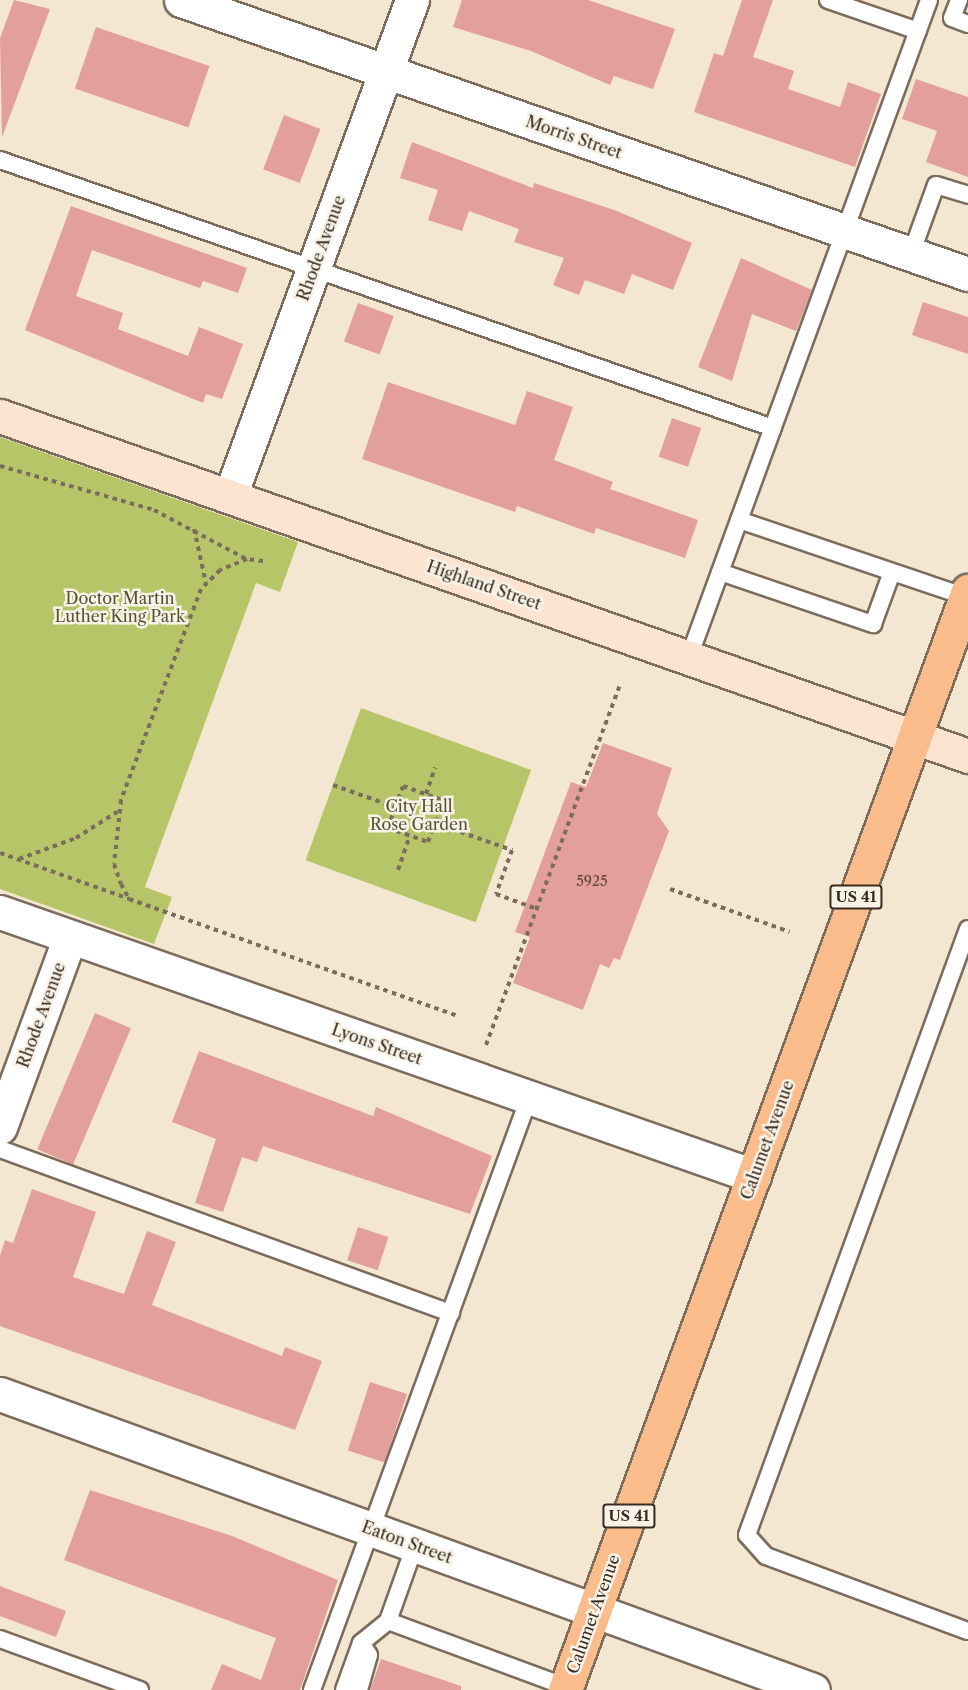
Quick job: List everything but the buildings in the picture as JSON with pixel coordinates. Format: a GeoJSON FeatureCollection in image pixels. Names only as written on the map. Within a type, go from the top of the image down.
{"type":"FeatureCollection","features":[{"type":"Feature","properties":{"kind":"main road","name":"Calumet Avenue"},"geometry":{"type":"LineString","coordinates":[[566,1688],[967,594]]}},
{"type":"Feature","properties":{"kind":"street","name":"Morris Street"},"geometry":{"type":"LineString","coordinates":[[181,0],[968,274]]}},
{"type":"Feature","properties":{"kind":"street","name":"Rhode Avenue"},"geometry":{"type":"LineString","coordinates":[[230,496],[412,0]]}},
{"type":"Feature","properties":{"kind":"street","name":"Highland Street"},"geometry":{"type":"LineString","coordinates":[[0,416],[968,756]]}},
{"type":"Feature","properties":{"kind":"street","name":"Lyons Street"},"geometry":{"type":"LineString","coordinates":[[0,912],[754,1176]]}},
{"type":"Feature","properties":{"kind":"street","name":"Rhode Avenue"},"geometry":{"type":"LineString","coordinates":[[0,1127],[70,937]]}},
{"type":"Feature","properties":{"kind":"street","name":"Eaton Street"},"geometry":{"type":"LineString","coordinates":[[0,1394],[812,1690]]}},
{"type":"Feature","properties":{"kind":"lane"},"geometry":{"type":"LineString","coordinates":[[828,0],[918,31]]}},
{"type":"Feature","properties":{"kind":"lane"},"geometry":{"type":"LineString","coordinates":[[689,657],[929,0]]}},
{"type":"Feature","properties":{"kind":"lane"},"geometry":{"type":"LineString","coordinates":[[959,0],[952,18],[968,24]]}},
{"type":"Feature","properties":{"kind":"lane"},"geometry":{"type":"LineString","coordinates":[[0,160],[773,428]]}},
{"type":"Feature","properties":{"kind":"lane"},"geometry":{"type":"LineString","coordinates":[[911,254],[936,184],[968,195]]}},
{"type":"Feature","properties":{"kind":"lane"},"geometry":{"type":"LineString","coordinates":[[739,520],[892,572],[967,594]]}},
{"type":"Feature","properties":{"kind":"lane"},"geometry":{"type":"LineString","coordinates":[[720,572],[873,624],[892,572]]}},
{"type":"Feature","properties":{"kind":"lane"},"geometry":{"type":"LineString","coordinates":[[968,929],[747,1534],[766,1556],[968,1631]]}},
{"type":"Feature","properties":{"kind":"lane"},"geometry":{"type":"LineString","coordinates":[[312,1690],[529,1098]]}},
{"type":"Feature","properties":{"kind":"lane"},"geometry":{"type":"LineString","coordinates":[[0,1149],[451,1313]]}},
{"type":"Feature","properties":{"kind":"lane"},"geometry":{"type":"LineString","coordinates":[[344,1690],[362,1643],[388,1621],[415,1545]]}},
{"type":"Feature","properties":{"kind":"lane"},"geometry":{"type":"LineString","coordinates":[[388,1621],[566,1688]]}},
{"type":"Feature","properties":{"kind":"lane"},"geometry":{"type":"LineString","coordinates":[[0,1639],[140,1690]]}},
{"type":"Feature","properties":{"kind":"lane"},"geometry":{"type":"LineString","coordinates":[[359,1690],[369,1656],[362,1643]]}},
{"type":"Feature","properties":{"kind":"path"},"geometry":{"type":"LineString","coordinates":[[0,466],[154,510],[194,529],[247,559],[263,561]]}},
{"type":"Feature","properties":{"kind":"path"},"geometry":{"type":"LineString","coordinates":[[194,529],[206,584]]}},
{"type":"Feature","properties":{"kind":"path"},"geometry":{"type":"LineString","coordinates":[[129,899],[114,864],[117,812],[206,584],[220,570],[247,559]]}},
{"type":"Feature","properties":{"kind":"path"},"geometry":{"type":"LineString","coordinates":[[486,1045],[620,685]]}},
{"type":"Feature","properties":{"kind":"path"},"geometry":{"type":"LineString","coordinates":[[426,794],[435,768]]}},
{"type":"Feature","properties":{"kind":"path"},"geometry":{"type":"LineString","coordinates":[[333,785],[395,807]]}},
{"type":"Feature","properties":{"kind":"path"},"geometry":{"type":"LineString","coordinates":[[403,786],[445,801],[428,842],[388,828],[395,807],[403,786]]}},
{"type":"Feature","properties":{"kind":"path"},"geometry":{"type":"LineString","coordinates":[[18,860],[76,838],[117,812]]}},
{"type":"Feature","properties":{"kind":"path"},"geometry":{"type":"LineString","coordinates":[[435,823],[512,850],[496,894],[537,909]]}},
{"type":"Feature","properties":{"kind":"path"},"geometry":{"type":"LineString","coordinates":[[398,870],[410,836]]}},
{"type":"Feature","properties":{"kind":"path"},"geometry":{"type":"LineString","coordinates":[[0,853],[456,1016]]}},
{"type":"Feature","properties":{"kind":"path"},"geometry":{"type":"LineString","coordinates":[[670,889],[790,932]]}},
{"type":"Feature","properties":{"kind":"green space","name":"Doctor Martin Luther King Park"},"geometry":{"type":"Polygon","coordinates":[[[0,437],[298,542],[280,592],[256,583],[145,887],[172,897],[154,944],[0,889],[0,437]]]}},
{"type":"Feature","properties":{"kind":"green space","name":"City Hall Rose Garden"},"geometry":{"type":"Polygon","coordinates":[[[361,708],[531,770],[476,922],[306,860],[361,708]]]}}]}
